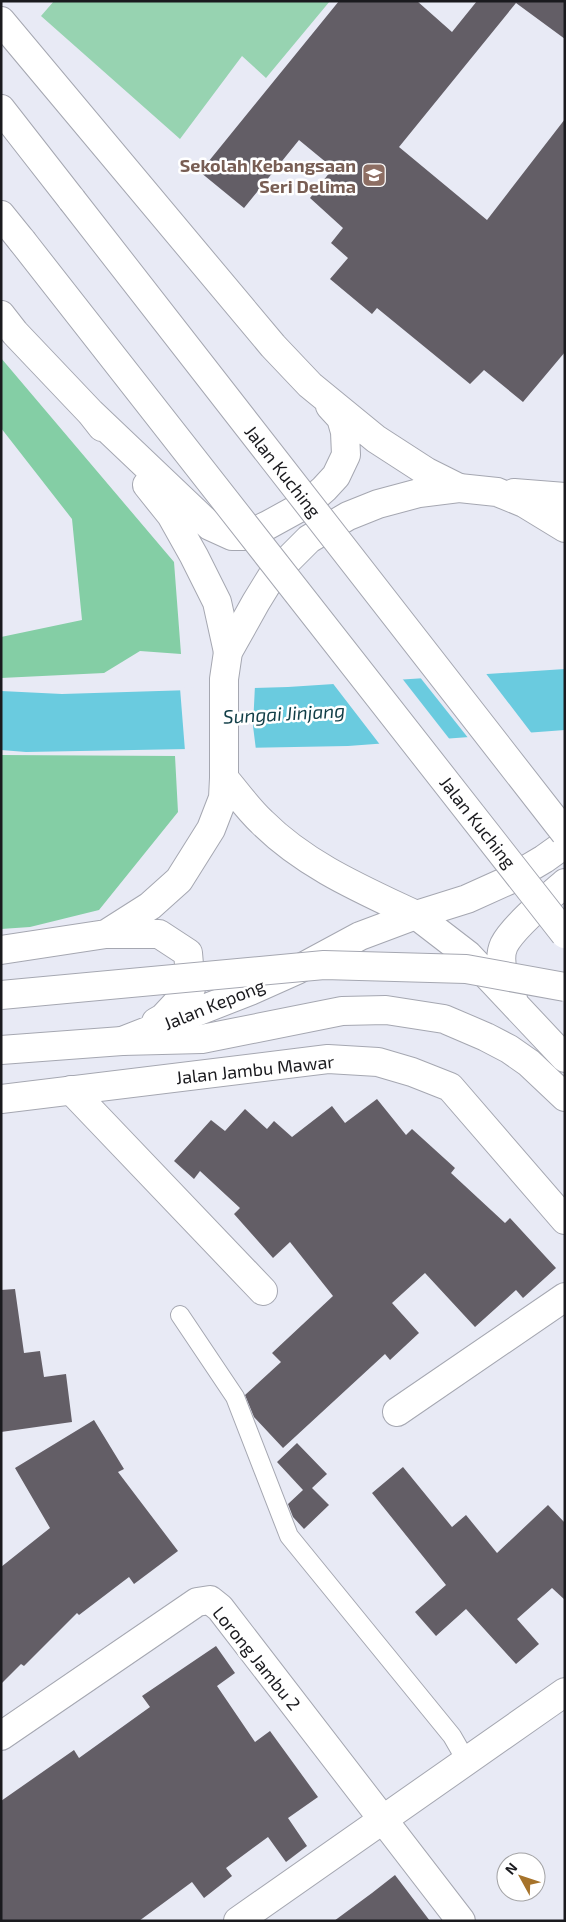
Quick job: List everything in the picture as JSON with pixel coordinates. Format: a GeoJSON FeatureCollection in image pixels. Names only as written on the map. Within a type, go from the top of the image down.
{"type":"FeatureCollection","features":[{"type":"Feature","properties":{"kind":"main road"},"geometry":{"type":"LineString","coordinates":[[1,20],[273,346],[340,418],[346,432],[346,455],[342,465],[336,476],[308,503],[268,526],[244,536],[232,536],[210,526],[91,413],[14,333],[1,315]]}},
{"type":"Feature","properties":{"kind":"main road","name":"Jalan Kuching"},"geometry":{"type":"LineString","coordinates":[[1,109],[565,834]]}},
{"type":"Feature","properties":{"kind":"main road","name":"Jalan Kuching"},"geometry":{"type":"LineString","coordinates":[[1,215],[565,934]]}},
{"type":"Feature","properties":{"kind":"main road"},"geometry":{"type":"LineString","coordinates":[[310,385],[376,439],[427,472],[458,488]]}},
{"type":"Feature","properties":{"kind":"main road"},"geometry":{"type":"LineString","coordinates":[[91,413],[176,523],[217,602],[228,652]]}},
{"type":"Feature","properties":{"kind":"main road"},"geometry":{"type":"LineString","coordinates":[[106,934],[150,906],[179,880],[211,828],[223,798],[224,679],[228,652],[272,576],[309,540],[348,516],[378,504],[418,493],[458,488],[565,498]]}},
{"type":"Feature","properties":{"kind":"main road"},"geometry":{"type":"LineString","coordinates":[[497,492],[524,504],[565,528]]}},
{"type":"Feature","properties":{"kind":"main road"},"geometry":{"type":"LineString","coordinates":[[224,778],[261,822],[316,866],[416,915],[468,955],[565,1058]]}},
{"type":"Feature","properties":{"kind":"main road","name":"Jalan Kepong"},"geometry":{"type":"LineString","coordinates":[[1,1050],[122,1041],[250,991],[297,970],[360,936],[416,915],[467,899],[507,881],[565,844]]}},
{"type":"Feature","properties":{"kind":"main road"},"geometry":{"type":"LineString","coordinates":[[520,1010],[508,990],[501,956],[504,946],[511,935],[565,884]]}},
{"type":"Feature","properties":{"kind":"main road"},"geometry":{"type":"LineString","coordinates":[[1,950],[106,934],[159,934],[188,953],[191,988],[163,1018],[122,1041]]}},
{"type":"Feature","properties":{"kind":"main road"},"geometry":{"type":"LineString","coordinates":[[1,994],[324,965],[466,969],[565,987]]}},
{"type":"Feature","properties":{"kind":"main road"},"geometry":{"type":"LineString","coordinates":[[122,1041],[202,1039],[342,1011],[386,1010],[444,1019],[486,1037],[509,1049],[529,1063],[565,1097]]}},
{"type":"Feature","properties":{"kind":"main road","name":"Jalan Jambu Mawar"},"geometry":{"type":"LineString","coordinates":[[1,1099],[328,1059],[378,1062],[412,1072],[450,1087],[565,1220]]}},
{"type":"Feature","properties":{"kind":"main road"},"geometry":{"type":"LineString","coordinates":[[71,1090],[263,1290]]}},
{"type":"Feature","properties":{"kind":"main road"},"geometry":{"type":"LineString","coordinates":[[397,1412],[565,1298]]}},
{"type":"Feature","properties":{"kind":"main road","name":"Lorong Jambu 2"},"geometry":{"type":"LineString","coordinates":[[1,1736],[197,1602],[210,1600],[220,1608],[461,1921]]}},
{"type":"Feature","properties":{"kind":"main road"},"geometry":{"type":"LineString","coordinates":[[238,1921],[565,1692]]}},
{"type":"Feature","properties":{"kind":"lane"},"geometry":{"type":"LineString","coordinates":[[180,1315],[235,1397],[290,1536],[452,1736],[467,1762]]}},
{"type":"Feature","properties":{"kind":"green space"},"geometry":{"type":"Polygon","coordinates":[[[54,1],[330,1],[266,78],[242,56],[180,139],[41,16],[54,1]]]}},
{"type":"Feature","properties":{"kind":"green space"},"geometry":{"type":"Polygon","coordinates":[[[1,358],[174,562],[181,654],[140,651],[104,673],[1,678],[1,637],[82,620],[72,519],[1,428],[1,358]]]}},
{"type":"Feature","properties":{"kind":"green space"},"geometry":{"type":"Polygon","coordinates":[[[1,755],[175,756],[178,812],[99,910],[30,927],[1,929],[1,755]]]}},
{"type":"Feature","properties":{"kind":"water","name":"Sungai Jinjang"},"geometry":{"type":"Polygon","coordinates":[[[565,669],[565,730],[348,746],[26,752],[1,750],[1,691],[62,694],[288,687],[565,669]]]}},
{"type":"Feature","properties":{"kind":"pier"},"geometry":{"type":"Polygon","coordinates":[[[484,671],[533,735],[469,739],[419,676],[484,671]]]}},
{"type":"Feature","properties":{"kind":"pier"},"geometry":{"type":"Polygon","coordinates":[[[401,677],[451,741],[381,746],[331,681],[401,677]]]}},
{"type":"Feature","properties":{"kind":"pier"},"geometry":{"type":"Polygon","coordinates":[[[255,685],[253,726],[256,750],[185,751],[180,688],[255,685]]]}},
{"type":"Feature","properties":{"kind":"building"},"geometry":{"type":"Polygon","coordinates":[[[339,1],[417,1],[452,32],[477,1],[565,1],[565,39],[516,3],[399,147],[487,220],[565,119],[565,352],[523,402],[484,370],[470,384],[377,308],[372,314],[330,279],[348,258],[331,243],[343,228],[310,198],[333,168],[299,140],[244,208],[200,172],[339,1]]]}},
{"type":"Feature","properties":{"kind":"building"},"geometry":{"type":"Polygon","coordinates":[[[377,1099],[406,1135],[412,1129],[455,1168],[451,1173],[505,1223],[510,1218],[556,1268],[523,1298],[516,1290],[475,1327],[425,1273],[392,1303],[419,1333],[390,1360],[385,1354],[283,1448],[254,1417],[245,1395],[281,1362],[272,1353],[333,1296],[290,1242],[273,1258],[234,1214],[240,1208],[200,1171],[194,1179],[174,1161],[211,1120],[225,1131],[245,1109],[267,1129],[274,1121],[292,1137],[332,1106],[345,1123],[377,1099]]]}},
{"type":"Feature","properties":{"kind":"building"},"geometry":{"type":"Polygon","coordinates":[[[15,1289],[24,1353],[40,1351],[44,1377],[66,1374],[72,1422],[1,1432],[1,1290],[15,1289]]]}},
{"type":"Feature","properties":{"kind":"building"},"geometry":{"type":"Polygon","coordinates":[[[94,1420],[124,1469],[118,1472],[178,1551],[134,1584],[129,1577],[79,1615],[77,1613],[24,1666],[21,1664],[1,1684],[1,1567],[50,1528],[15,1468],[94,1420]]]}},
{"type":"Feature","properties":{"kind":"building"},"geometry":{"type":"Polygon","coordinates":[[[297,1443],[327,1474],[312,1488],[329,1505],[304,1529],[293,1517],[288,1504],[303,1490],[277,1462],[297,1443]]]}},
{"type":"Feature","properties":{"kind":"building"},"geometry":{"type":"Polygon","coordinates":[[[403,1467],[452,1527],[466,1515],[497,1553],[548,1505],[565,1523],[565,1600],[552,1588],[517,1619],[539,1644],[516,1664],[466,1609],[436,1636],[415,1612],[446,1585],[372,1493],[403,1467]]]}},
{"type":"Feature","properties":{"kind":"building"},"geometry":{"type":"Polygon","coordinates":[[[216,1646],[235,1673],[217,1686],[255,1742],[270,1731],[318,1797],[288,1818],[307,1846],[286,1862],[268,1837],[226,1868],[232,1876],[204,1898],[192,1882],[139,1921],[1,1921],[1,1801],[74,1750],[79,1758],[150,1707],[142,1696],[216,1646]]]}},
{"type":"Feature","properties":{"kind":"building"},"geometry":{"type":"Polygon","coordinates":[[[395,1875],[430,1921],[334,1921],[372,1893],[395,1875]]]}},
{"type":"Feature","properties":{"kind":"place","name":"Sekolah Kebangsaan Seri Delima"},"geometry":{"type":"Point","coordinates":[374,175]}}]}
